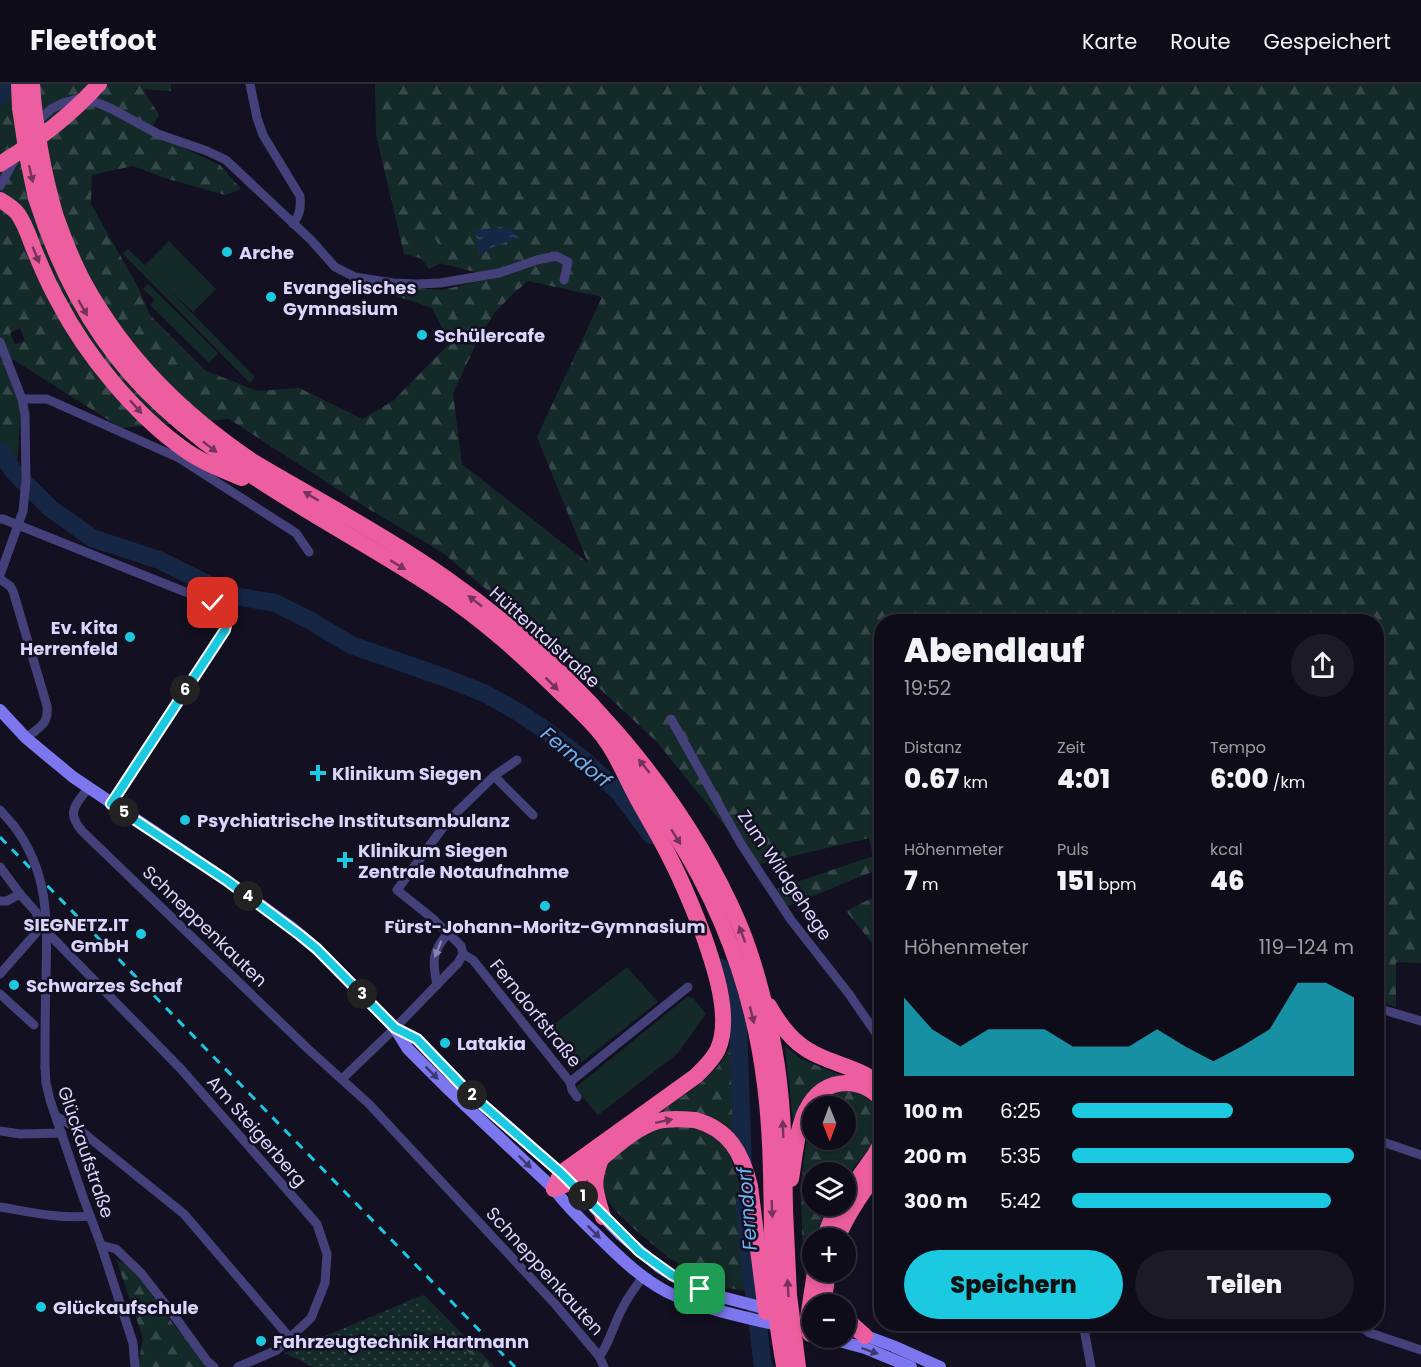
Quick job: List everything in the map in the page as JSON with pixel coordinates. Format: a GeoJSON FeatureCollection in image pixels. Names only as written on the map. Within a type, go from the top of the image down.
{"type":"FeatureCollection","features":[{"type":"Feature","properties":{"kind":"highway","name":"Hüttentalstraße"},"geometry":{"type":"LineString","coordinates":[[19,84],[27,155],[48,215],[100,311],[143,368],[168,394],[230,446],[447,579],[516,634],[586,699],[615,731],[649,772],[693,837],[740,927],[760,990],[774,1049],[783,1120],[789,1295],[788,1367]]}},
{"type":"Feature","properties":{"kind":"highway","name":"Hüttentalstraße"},"geometry":{"type":"LineString","coordinates":[[32,84],[48,215],[56,253],[74,292],[92,322],[109,348],[136,380],[193,434],[223,457],[269,488],[441,591],[506,642],[544,676],[605,739],[638,780],[696,869],[726,931],[747,993],[760,1052],[768,1120],[774,1297],[788,1367]]}},
{"type":"Feature","properties":{"kind":"highway"},"geometry":{"type":"LineString","coordinates":[[0,155],[40,128],[91,84]]}},
{"type":"Feature","properties":{"kind":"highway"},"geometry":{"type":"LineString","coordinates":[[0,164],[41,136],[99,84]]}},
{"type":"Feature","properties":{"kind":"highway"},"geometry":{"type":"LineString","coordinates":[[4,202],[24,223],[45,276],[72,327],[98,362],[141,412],[159,430],[186,451],[214,467],[269,488]]}},
{"type":"Feature","properties":{"kind":"highway"},"geometry":{"type":"LineString","coordinates":[[554,1189],[705,1068],[718,1048],[722,1036],[720,997],[705,940],[684,887],[605,739]]}},
{"type":"Feature","properties":{"kind":"highway"},"geometry":{"type":"LineString","coordinates":[[760,990],[777,1020],[800,1045],[874,1081]]}},
{"type":"Feature","properties":{"kind":"highway"},"geometry":{"type":"LineString","coordinates":[[785,1209],[802,1122],[807,1107],[815,1096],[830,1086],[844,1083],[857,1084],[874,1092]]}},
{"type":"Feature","properties":{"kind":"highway"},"geometry":{"type":"LineString","coordinates":[[565,1178],[602,1158],[634,1134],[652,1124],[671,1119],[695,1120],[716,1128],[728,1138],[746,1167],[771,1340],[788,1367]]}},
{"type":"Feature","properties":{"kind":"highway"},"geometry":{"type":"LineString","coordinates":[[856,1181],[874,1156]]}},
{"type":"Feature","properties":{"kind":"highway"},"geometry":{"type":"LineString","coordinates":[[602,1158],[595,1173],[594,1186],[603,1217]]}},
{"type":"Feature","properties":{"kind":"highway"},"geometry":{"type":"LineString","coordinates":[[842,1228],[856,1201],[874,1177]]}},
{"type":"Feature","properties":{"kind":"highway"},"geometry":{"type":"LineString","coordinates":[[856,1328],[865,1336]]}},
{"type":"Feature","properties":{"kind":"main road"},"geometry":{"type":"LineString","coordinates":[[0,710],[26,738],[73,777],[226,880],[291,927],[317,949],[395,1028],[408,1049],[554,1189],[612,1250],[643,1276],[677,1297],[709,1308],[779,1326],[802,1327]]}},
{"type":"Feature","properties":{"kind":"main road"},"geometry":{"type":"LineString","coordinates":[[395,1028],[417,1039],[467,1091],[565,1178],[640,1252],[672,1275],[700,1289],[777,1311],[802,1323]]}},
{"type":"Feature","properties":{"kind":"main road"},"geometry":{"type":"LineString","coordinates":[[856,1333],[893,1346],[940,1367]]}},
{"type":"Feature","properties":{"kind":"main road"},"geometry":{"type":"LineString","coordinates":[[856,1346],[911,1367]]}},
{"type":"Feature","properties":{"kind":"street"},"geometry":{"type":"LineString","coordinates":[[250,84],[263,135],[300,196],[300,214],[293,224]]}},
{"type":"Feature","properties":{"kind":"street"},"geometry":{"type":"LineString","coordinates":[[0,186],[20,146],[39,119],[51,109],[77,99],[112,109],[158,134],[226,160],[311,240],[335,267],[355,277],[410,284],[440,283],[499,273],[556,256],[568,262],[564,280]]}},
{"type":"Feature","properties":{"kind":"street"},"geometry":{"type":"LineString","coordinates":[[0,342],[22,399],[26,448],[23,511],[0,577],[13,591],[48,715],[45,722],[26,738]]}},
{"type":"Feature","properties":{"kind":"street"},"geometry":{"type":"LineString","coordinates":[[22,399],[47,399],[179,458],[296,533],[309,552]]}},
{"type":"Feature","properties":{"kind":"street"},"geometry":{"type":"LineString","coordinates":[[0,519],[213,603],[227,617],[225,630],[111,804]]}},
{"type":"Feature","properties":{"kind":"street","name":"Zum Wildgehege"},"geometry":{"type":"LineString","coordinates":[[671,719],[741,844],[791,920],[849,994],[874,1030]]}},
{"type":"Feature","properties":{"kind":"street"},"geometry":{"type":"LineString","coordinates":[[518,760],[494,777],[533,815]]}},
{"type":"Feature","properties":{"kind":"street","name":"Ferndorfstraße"},"geometry":{"type":"LineString","coordinates":[[395,1028],[458,963],[463,954],[461,946],[448,933],[397,890],[447,822],[494,777]]}},
{"type":"Feature","properties":{"kind":"street","name":"Schneppenkauten"},"geometry":{"type":"LineString","coordinates":[[88,788],[75,806],[72,816],[82,831],[307,1048],[369,1104],[555,1304],[599,1356],[604,1367]]}},
{"type":"Feature","properties":{"kind":"street","name":"Glückaufstraße"},"geometry":{"type":"LineString","coordinates":[[0,810],[22,837],[35,863],[46,907],[45,1067],[47,1089],[133,1343],[135,1367]]}},
{"type":"Feature","properties":{"kind":"street","name":"Am Steigerberg"},"geometry":{"type":"LineString","coordinates":[[0,867],[36,912],[40,926],[181,1069],[317,1224],[327,1254],[325,1283],[311,1318],[277,1350],[238,1367]]}},
{"type":"Feature","properties":{"kind":"street"},"geometry":{"type":"LineString","coordinates":[[0,901],[7,901],[20,894]]}},
{"type":"Feature","properties":{"kind":"street"},"geometry":{"type":"LineString","coordinates":[[0,974],[40,926]]}},
{"type":"Feature","properties":{"kind":"street"},"geometry":{"type":"LineString","coordinates":[[437,985],[433,968],[435,954],[438,945],[448,933]]}},
{"type":"Feature","properties":{"kind":"street","name":"Ferndorfstraße"},"geometry":{"type":"LineString","coordinates":[[463,954],[473,960],[570,1082],[577,1097]]}},
{"type":"Feature","properties":{"kind":"street"},"geometry":{"type":"LineString","coordinates":[[570,1082],[688,987]]}},
{"type":"Feature","properties":{"kind":"street"},"geometry":{"type":"LineString","coordinates":[[0,994],[34,1025]]}},
{"type":"Feature","properties":{"kind":"street"},"geometry":{"type":"LineString","coordinates":[[1384,1010],[1421,1021]]}},
{"type":"Feature","properties":{"kind":"street"},"geometry":{"type":"LineString","coordinates":[[342,1079],[395,1028]]}},
{"type":"Feature","properties":{"kind":"street"},"geometry":{"type":"LineString","coordinates":[[56,1116],[81,1131],[184,1214],[290,1338]]}},
{"type":"Feature","properties":{"kind":"street"},"geometry":{"type":"LineString","coordinates":[[0,1131],[20,1134],[62,1133]]}},
{"type":"Feature","properties":{"kind":"street"},"geometry":{"type":"LineString","coordinates":[[1384,1142],[1421,1155]]}},
{"type":"Feature","properties":{"kind":"street"},"geometry":{"type":"LineString","coordinates":[[0,1207],[44,1215],[75,1218],[90,1216]]}},
{"type":"Feature","properties":{"kind":"street"},"geometry":{"type":"LineString","coordinates":[[101,1245],[116,1249],[141,1273],[207,1361],[214,1367]]}},
{"type":"Feature","properties":{"kind":"street","name":"Schneppenkauten"},"geometry":{"type":"LineString","coordinates":[[599,1356],[603,1353],[622,1308],[643,1276]]}},
{"type":"Feature","properties":{"kind":"street"},"geometry":{"type":"LineString","coordinates":[[1084,1331],[1091,1367]]}},
{"type":"Feature","properties":{"kind":"street"},"geometry":{"type":"LineString","coordinates":[[1367,1331],[1421,1350]]}},
{"type":"Feature","properties":{"kind":"green space"},"geometry":{"type":"Polygon","coordinates":[[[0,84],[171,84],[171,91],[143,89],[159,115],[149,132],[220,165],[241,189],[225,195],[168,179],[133,166],[92,175],[91,204],[138,287],[150,315],[206,371],[258,391],[299,388],[363,419],[394,400],[450,343],[432,308],[354,281],[442,290],[495,277],[404,254],[376,135],[375,84],[1421,84],[1421,963],[1396,962],[1396,1007],[1384,1003],[1384,614],[874,614],[874,871],[781,909],[770,891],[873,856],[869,838],[756,865],[657,742],[556,648],[443,553],[357,502],[229,419],[121,428],[9,357],[21,407],[17,467],[0,468],[0,84]],[[528,281],[495,312],[477,342],[453,393],[462,464],[588,563],[537,437],[602,297],[528,281]],[[20,328],[10,333],[15,344],[25,341],[20,328]]]}},
{"type":"Feature","properties":{"kind":"green space"},"geometry":{"type":"Polygon","coordinates":[[[434,237],[448,260],[429,269],[414,248],[434,237]]]}},
{"type":"Feature","properties":{"kind":"green space"},"geometry":{"type":"Polygon","coordinates":[[[169,241],[216,289],[193,312],[169,290],[255,377],[250,383],[123,254],[128,249],[145,265],[169,241]]]}},
{"type":"Feature","properties":{"kind":"green space"},"geometry":{"type":"Polygon","coordinates":[[[148,284],[218,353],[209,363],[150,305],[155,300],[143,289],[148,284]]]}},
{"type":"Feature","properties":{"kind":"green space"},"geometry":{"type":"Polygon","coordinates":[[[874,897],[874,945],[846,911],[874,897]]]}},
{"type":"Feature","properties":{"kind":"green space"},"geometry":{"type":"Polygon","coordinates":[[[627,967],[658,1002],[573,1069],[543,1033],[627,967]]]}},
{"type":"Feature","properties":{"kind":"green space"},"geometry":{"type":"Polygon","coordinates":[[[687,997],[693,998],[706,1014],[677,1054],[598,1115],[575,1088],[687,997]]]}},
{"type":"Feature","properties":{"kind":"green space"},"geometry":{"type":"Polygon","coordinates":[[[735,1034],[737,1135],[713,1118],[662,1114],[661,1111],[714,1071],[724,1058],[735,1034]]]}},
{"type":"Feature","properties":{"kind":"green space"},"geometry":{"type":"Polygon","coordinates":[[[785,1046],[801,1059],[840,1075],[840,1079],[807,1096],[802,1096],[802,1104],[793,1120],[785,1046]]]}},
{"type":"Feature","properties":{"kind":"green space"},"geometry":{"type":"Polygon","coordinates":[[[843,1090],[859,1092],[873,1103],[874,1145],[856,1165],[856,1162],[803,1162],[805,1150],[856,1150],[856,1096],[829,1096],[843,1090]]]}},
{"type":"Feature","properties":{"kind":"green space"},"geometry":{"type":"Polygon","coordinates":[[[680,1124],[714,1137],[728,1152],[735,1169],[744,1212],[752,1292],[722,1287],[669,1258],[632,1227],[614,1209],[604,1194],[603,1168],[612,1159],[646,1134],[680,1124]]]}},
{"type":"Feature","properties":{"kind":"green space"},"geometry":{"type":"Polygon","coordinates":[[[802,1176],[802,1216],[827,1216],[822,1228],[802,1228],[802,1237],[801,1196],[802,1176]]]}},
{"type":"Feature","properties":{"kind":"green space"},"geometry":{"type":"Polygon","coordinates":[[[116,1259],[133,1269],[176,1328],[209,1367],[138,1367],[143,1338],[116,1259]]]}},
{"type":"Feature","properties":{"kind":"green space"},"geometry":{"type":"Polygon","coordinates":[[[424,1295],[495,1367],[482,1367],[418,1297],[424,1295]]]}},
{"type":"Feature","properties":{"kind":"green space"},"geometry":{"type":"Polygon","coordinates":[[[418,1297],[482,1367],[313,1367],[285,1353],[418,1297]]]}},
{"type":"Feature","properties":{"kind":"water"},"geometry":{"type":"Polygon","coordinates":[[[501,227],[512,229],[519,236],[479,255],[475,230],[501,227]]]}},
{"type":"Feature","properties":{"kind":"waterway","name":"Ferndorf"},"geometry":{"type":"LineString","coordinates":[[0,96],[3,84]]}},
{"type":"Feature","properties":{"kind":"waterway","name":"Ferndorf"},"geometry":{"type":"LineString","coordinates":[[0,451],[14,472],[50,508],[92,538],[159,560],[230,595],[275,603],[351,645],[486,694],[518,712],[585,761],[619,792],[651,835]]}},
{"type":"Feature","properties":{"kind":"waterway","name":"Ferndorf"},"geometry":{"type":"LineString","coordinates":[[721,968],[738,1023],[743,1168]]}},
{"type":"Feature","properties":{"kind":"waterway","name":"Ferndorf"},"geometry":{"type":"LineString","coordinates":[[745,1202],[763,1367]]}},
{"type":"Feature","properties":{"kind":"waterway"},"geometry":{"type":"LineString","coordinates":[[761,1353],[773,1367]]}},
{"type":"Feature","properties":{"kind":"railway"},"geometry":{"type":"LineString","coordinates":[[0,837],[515,1367]]}},
{"type":"Feature","properties":{"kind":"place","name":"Arche"},"geometry":{"type":"Point","coordinates":[227,252]}},
{"type":"Feature","properties":{"kind":"place","name":"Evangelisches Gymnasium"},"geometry":{"type":"Point","coordinates":[271,297]}},
{"type":"Feature","properties":{"kind":"place","name":"Schülercafe"},"geometry":{"type":"Point","coordinates":[422,335]}},
{"type":"Feature","properties":{"kind":"place","name":"Ev. Kita Herrenfeld"},"geometry":{"type":"Point","coordinates":[130,637]}},
{"type":"Feature","properties":{"kind":"place","name":"Klinikum Siegen"},"geometry":{"type":"Point","coordinates":[318,773]}},
{"type":"Feature","properties":{"kind":"place","name":"Psychiatrische Institutsambulanz"},"geometry":{"type":"Point","coordinates":[185,820]}},
{"type":"Feature","properties":{"kind":"place","name":"Klinikum Siegen Zentrale Notaufnahme"},"geometry":{"type":"Point","coordinates":[345,860]}},
{"type":"Feature","properties":{"kind":"place","name":"Fürst-Johann-Moritz-Gymnasium"},"geometry":{"type":"Point","coordinates":[545,906]}},
{"type":"Feature","properties":{"kind":"place","name":"SIEGNETZ.IT GmbH"},"geometry":{"type":"Point","coordinates":[141,934]}},
{"type":"Feature","properties":{"kind":"place","name":"Schwarzes Schaf"},"geometry":{"type":"Point","coordinates":[14,985]}},
{"type":"Feature","properties":{"kind":"place","name":"Latakia"},"geometry":{"type":"Point","coordinates":[445,1043]}},
{"type":"Feature","properties":{"kind":"place","name":"Glückaufschule"},"geometry":{"type":"Point","coordinates":[41,1307]}},
{"type":"Feature","properties":{"kind":"place","name":"Fahrzeugtechnik Hartmann"},"geometry":{"type":"Point","coordinates":[261,1341]}},
{"type":"Feature","properties":{"kind":"route"},"geometry":{"type":"LineString","coordinates":[[213,603],[227,617],[225,630],[111,804],[226,880],[291,927],[317,949],[395,1028],[417,1039],[467,1091],[561,1173],[640,1252],[659,1267],[685,1283],[700,1289]]}}]}
